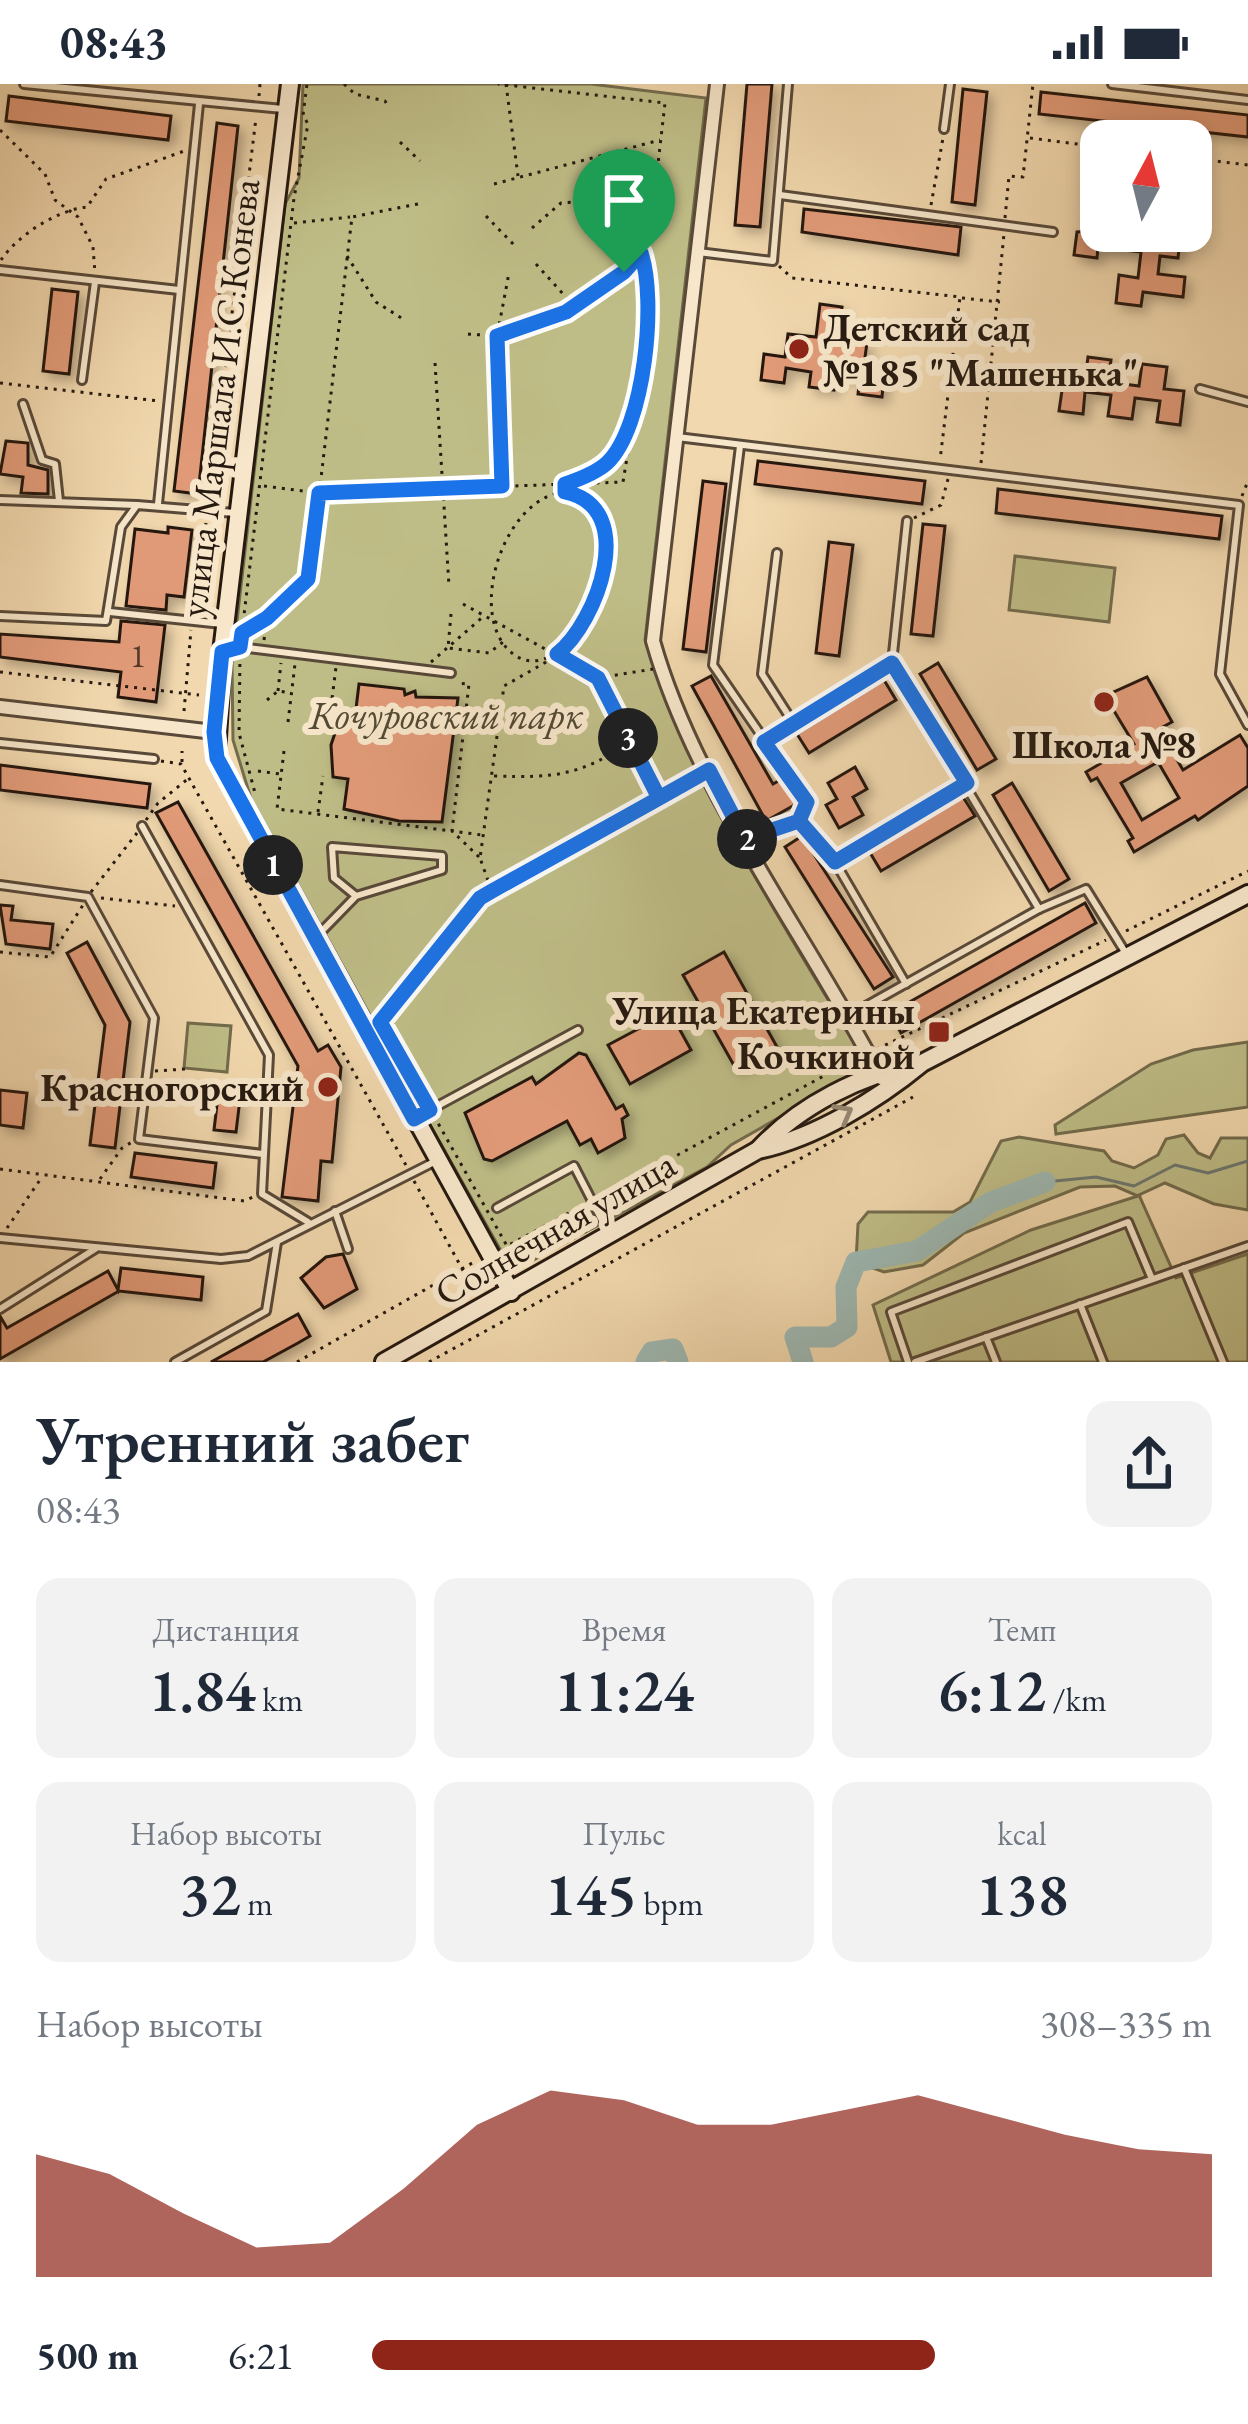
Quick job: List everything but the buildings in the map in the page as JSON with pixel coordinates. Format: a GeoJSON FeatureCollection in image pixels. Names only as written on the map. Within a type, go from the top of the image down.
{"type":"FeatureCollection","features":[{"type":"Feature","properties":{"kind":"main road","name":"улица Маршала И.С.Конева"},"geometry":{"type":"LineString","coordinates":[[290,84],[238,513],[234,628],[214,732],[227,782],[314,939],[422,1114],[437,1160],[511,1292]]}},
{"type":"Feature","properties":{"kind":"main road","name":"Солнечная улица"},"geometry":{"type":"LineString","coordinates":[[384,1362],[758,1150],[787,1123],[922,1063],[1248,894]]}},
{"type":"Feature","properties":{"kind":"street"},"geometry":{"type":"LineString","coordinates":[[717,84],[653,641],[665,684],[745,839],[883,1081]]}},
{"type":"Feature","properties":{"kind":"street"},"geometry":{"type":"LineString","coordinates":[[0,707],[214,732]]}},
{"type":"Feature","properties":{"kind":"lane"},"geometry":{"type":"LineString","coordinates":[[23,84],[286,110]]}},
{"type":"Feature","properties":{"kind":"lane"},"geometry":{"type":"LineString","coordinates":[[698,252],[773,261],[788,84]]}},
{"type":"Feature","properties":{"kind":"lane"},"geometry":{"type":"LineString","coordinates":[[944,129],[950,84]]}},
{"type":"Feature","properties":{"kind":"lane"},"geometry":{"type":"LineString","coordinates":[[1112,84],[1248,100]]}},
{"type":"Feature","properties":{"kind":"lane"},"geometry":{"type":"LineString","coordinates":[[158,504],[199,104]]}},
{"type":"Feature","properties":{"kind":"lane"},"geometry":{"type":"LineString","coordinates":[[780,195],[1053,232]]}},
{"type":"Feature","properties":{"kind":"lane"},"geometry":{"type":"LineString","coordinates":[[0,266],[179,290]]}},
{"type":"Feature","properties":{"kind":"lane"},"geometry":{"type":"LineString","coordinates":[[82,380],[95,281]]}},
{"type":"Feature","properties":{"kind":"lane"},"geometry":{"type":"LineString","coordinates":[[1199,389],[1248,402]]}},
{"type":"Feature","properties":{"kind":"lane"},"geometry":{"type":"LineString","coordinates":[[23,404],[41,460],[55,464],[59,502]]}},
{"type":"Feature","properties":{"kind":"lane"},"geometry":{"type":"LineString","coordinates":[[674,436],[980,477],[1239,505],[1220,674],[1248,725]]}},
{"type":"Feature","properties":{"kind":"lane"},"geometry":{"type":"LineString","coordinates":[[740,446],[713,664],[807,802],[799,821],[745,839]]}},
{"type":"Feature","properties":{"kind":"lane"},"geometry":{"type":"LineString","coordinates":[[0,500],[158,504],[238,513]]}},
{"type":"Feature","properties":{"kind":"lane"},"geometry":{"type":"LineString","coordinates":[[0,616],[96,625],[110,612],[121,527],[136,505]]}},
{"type":"Feature","properties":{"kind":"lane"},"geometry":{"type":"LineString","coordinates":[[907,521],[892,663],[1039,909]]}},
{"type":"Feature","properties":{"kind":"lane"},"geometry":{"type":"LineString","coordinates":[[777,553],[762,674],[794,724]]}},
{"type":"Feature","properties":{"kind":"lane"},"geometry":{"type":"LineString","coordinates":[[110,612],[234,628]]}},
{"type":"Feature","properties":{"kind":"lane"},"geometry":{"type":"LineString","coordinates":[[231,650],[263,650],[449,677]]}},
{"type":"Feature","properties":{"kind":"lane"},"geometry":{"type":"LineString","coordinates":[[764,742],[892,663]]}},
{"type":"Feature","properties":{"kind":"lane"},"geometry":{"type":"LineString","coordinates":[[0,743],[154,759]]}},
{"type":"Feature","properties":{"kind":"lane"},"geometry":{"type":"LineString","coordinates":[[835,862],[967,783]]}},
{"type":"Feature","properties":{"kind":"lane"},"geometry":{"type":"LineString","coordinates":[[799,821],[835,862],[906,984]]}},
{"type":"Feature","properties":{"kind":"lane"},"geometry":{"type":"LineString","coordinates":[[142,826],[269,1055],[262,1194],[308,1222]]}},
{"type":"Feature","properties":{"kind":"lane"},"geometry":{"type":"LineString","coordinates":[[314,939],[356,896],[442,870],[442,856],[332,847],[334,878],[356,896]]}},
{"type":"Feature","properties":{"kind":"lane"},"geometry":{"type":"LineString","coordinates":[[0,885],[88,897],[154,1018],[139,1138],[263,1154]]}},
{"type":"Feature","properties":{"kind":"lane"},"geometry":{"type":"LineString","coordinates":[[848,1016],[1039,909],[1086,889],[1126,954]]}},
{"type":"Feature","properties":{"kind":"lane"},"geometry":{"type":"LineString","coordinates":[[422,1114],[578,1030]]}},
{"type":"Feature","properties":{"kind":"lane"},"geometry":{"type":"LineString","coordinates":[[0,1236],[221,1259],[248,1256],[437,1160]]}},
{"type":"Feature","properties":{"kind":"lane"},"geometry":{"type":"LineString","coordinates":[[497,1208],[574,1166],[610,1235]]}},
{"type":"Feature","properties":{"kind":"lane"},"geometry":{"type":"LineString","coordinates":[[335,1211],[348,1250]]}},
{"type":"Feature","properties":{"kind":"lane"},"geometry":{"type":"LineString","coordinates":[[1152,1279],[1128,1222],[890,1312],[911,1362],[1248,1246]]}},
{"type":"Feature","properties":{"kind":"lane"},"geometry":{"type":"LineString","coordinates":[[175,1362],[266,1311],[277,1242]]}},
{"type":"Feature","properties":{"kind":"lane"},"geometry":{"type":"LineString","coordinates":[[0,1309],[98,1247]]}},
{"type":"Feature","properties":{"kind":"lane"},"geometry":{"type":"LineString","coordinates":[[1184,1268],[1223,1362]]}},
{"type":"Feature","properties":{"kind":"lane"},"geometry":{"type":"LineString","coordinates":[[1080,1304],[1103,1362]]}},
{"type":"Feature","properties":{"kind":"lane"},"geometry":{"type":"LineString","coordinates":[[986,1337],[996,1362]]}},
{"type":"Feature","properties":{"kind":"path"},"geometry":{"type":"LineString","coordinates":[[184,711],[260,84]]}},
{"type":"Feature","properties":{"kind":"path"},"geometry":{"type":"LineString","coordinates":[[256,797],[239,733],[231,650],[260,486],[291,224],[308,124],[303,115],[307,84]]}},
{"type":"Feature","properties":{"kind":"path"},"geometry":{"type":"LineString","coordinates":[[344,84],[356,94],[385,101],[389,108]]}},
{"type":"Feature","properties":{"kind":"path"},"geometry":{"type":"LineString","coordinates":[[498,84],[665,103],[646,268]]}},
{"type":"Feature","properties":{"kind":"path"},"geometry":{"type":"LineString","coordinates":[[506,84],[519,178]]}},
{"type":"Feature","properties":{"kind":"path"},"geometry":{"type":"LineString","coordinates":[[980,477],[1009,176],[1023,178],[1033,84]]}},
{"type":"Feature","properties":{"kind":"path"},"geometry":{"type":"LineString","coordinates":[[930,213],[944,129]]}},
{"type":"Feature","properties":{"kind":"path"},"geometry":{"type":"LineString","coordinates":[[0,130],[45,174],[55,200],[79,217],[93,247],[95,281]]}},
{"type":"Feature","properties":{"kind":"path"},"geometry":{"type":"LineString","coordinates":[[1028,138],[1080,144]]}},
{"type":"Feature","properties":{"kind":"path"},"geometry":{"type":"LineString","coordinates":[[494,184],[662,139]]}},
{"type":"Feature","properties":{"kind":"path"},"geometry":{"type":"LineString","coordinates":[[400,142],[420,161]]}},
{"type":"Feature","properties":{"kind":"path"},"geometry":{"type":"LineString","coordinates":[[0,266],[10,247],[67,209],[87,207],[106,179],[194,146]]}},
{"type":"Feature","properties":{"kind":"path"},"geometry":{"type":"LineString","coordinates":[[1212,161],[1248,165]]}},
{"type":"Feature","properties":{"kind":"path"},"geometry":{"type":"LineString","coordinates":[[260,486],[319,493],[623,482],[651,297],[641,253],[614,218],[589,201],[562,203],[532,228]]}},
{"type":"Feature","properties":{"kind":"path"},"geometry":{"type":"LineString","coordinates":[[291,224],[423,203]]}},
{"type":"Feature","properties":{"kind":"path"},"geometry":{"type":"LineString","coordinates":[[486,216],[517,248]]}},
{"type":"Feature","properties":{"kind":"path"},"geometry":{"type":"LineString","coordinates":[[234,628],[267,618],[308,579],[352,217]]}},
{"type":"Feature","properties":{"kind":"path"},"geometry":{"type":"LineString","coordinates":[[469,334],[497,336],[526,330],[575,308],[615,281],[641,253],[653,230]]}},
{"type":"Feature","properties":{"kind":"path"},"geometry":{"type":"LineString","coordinates":[[346,255],[368,294],[403,319]]}},
{"type":"Feature","properties":{"kind":"path"},"geometry":{"type":"LineString","coordinates":[[773,261],[792,278],[1000,302]]}},
{"type":"Feature","properties":{"kind":"path"},"geometry":{"type":"LineString","coordinates":[[536,264],[575,308]]}},
{"type":"Feature","properties":{"kind":"path"},"geometry":{"type":"LineString","coordinates":[[502,486],[497,336],[509,273]]}},
{"type":"Feature","properties":{"kind":"path"},"geometry":{"type":"LineString","coordinates":[[938,471],[960,297]]}},
{"type":"Feature","properties":{"kind":"path"},"geometry":{"type":"LineString","coordinates":[[435,363],[449,586]]}},
{"type":"Feature","properties":{"kind":"path"},"geometry":{"type":"LineString","coordinates":[[0,383],[168,402]]}},
{"type":"Feature","properties":{"kind":"path"},"geometry":{"type":"LineString","coordinates":[[565,484],[607,464],[630,417]]}},
{"type":"Feature","properties":{"kind":"path"},"geometry":{"type":"LineString","coordinates":[[907,521],[941,505],[950,472]]}},
{"type":"Feature","properties":{"kind":"path"},"geometry":{"type":"LineString","coordinates":[[1239,505],[1248,481]]}},
{"type":"Feature","properties":{"kind":"path"},"geometry":{"type":"LineString","coordinates":[[565,484],[565,492]]}},
{"type":"Feature","properties":{"kind":"path"},"geometry":{"type":"LineString","coordinates":[[557,654],[526,658],[502,642],[492,588],[500,556],[534,506],[565,492]]}},
{"type":"Feature","properties":{"kind":"path"},"geometry":{"type":"LineString","coordinates":[[480,858],[504,686],[530,676],[557,654],[591,612],[605,550],[593,506],[565,492]]}},
{"type":"Feature","properties":{"kind":"path"},"geometry":{"type":"LineString","coordinates":[[463,604],[598,678],[659,798]]}},
{"type":"Feature","properties":{"kind":"path"},"geometry":{"type":"LineString","coordinates":[[451,614],[448,648],[489,652],[502,642]]}},
{"type":"Feature","properties":{"kind":"path"},"geometry":{"type":"LineString","coordinates":[[263,650],[267,618]]}},
{"type":"Feature","properties":{"kind":"path"},"geometry":{"type":"LineString","coordinates":[[267,700],[278,691],[281,661],[295,662],[288,722]]}},
{"type":"Feature","properties":{"kind":"path"},"geometry":{"type":"LineString","coordinates":[[598,678],[654,668]]}},
{"type":"Feature","properties":{"kind":"path"},"geometry":{"type":"LineString","coordinates":[[0,672],[199,695]]}},
{"type":"Feature","properties":{"kind":"path"},"geometry":{"type":"LineString","coordinates":[[449,677],[469,684],[452,831]]}},
{"type":"Feature","properties":{"kind":"path"},"geometry":{"type":"LineString","coordinates":[[278,691],[292,693]]}},
{"type":"Feature","properties":{"kind":"path"},"geometry":{"type":"LineString","coordinates":[[492,776],[570,774],[592,768],[630,742]]}},
{"type":"Feature","properties":{"kind":"path"},"geometry":{"type":"LineString","coordinates":[[182,751],[189,778],[471,1285]]}},
{"type":"Feature","properties":{"kind":"path"},"geometry":{"type":"LineString","coordinates":[[284,751],[278,809],[483,835]]}},
{"type":"Feature","properties":{"kind":"path"},"geometry":{"type":"LineString","coordinates":[[154,759],[182,764]]}},
{"type":"Feature","properties":{"kind":"path"},"geometry":{"type":"LineString","coordinates":[[380,1022],[480,898],[709,770]]}},
{"type":"Feature","properties":{"kind":"path"},"geometry":{"type":"LineString","coordinates":[[258,771],[282,774]]}},
{"type":"Feature","properties":{"kind":"path"},"geometry":{"type":"LineString","coordinates":[[318,814],[323,776]]}},
{"type":"Feature","properties":{"kind":"path"},"geometry":{"type":"LineString","coordinates":[[0,952],[50,957],[158,802],[189,778]]}},
{"type":"Feature","properties":{"kind":"path"},"geometry":{"type":"LineString","coordinates":[[452,831],[480,858],[492,891]]}},
{"type":"Feature","properties":{"kind":"path"},"geometry":{"type":"LineString","coordinates":[[877,1049],[1248,871]]}},
{"type":"Feature","properties":{"kind":"path"},"geometry":{"type":"LineString","coordinates":[[88,897],[188,907]]}},
{"type":"Feature","properties":{"kind":"path"},"geometry":{"type":"LineString","coordinates":[[372,1008],[422,1114],[507,1246],[857,1058]]}},
{"type":"Feature","properties":{"kind":"path"},"geometry":{"type":"LineString","coordinates":[[147,1071],[186,1069]]}},
{"type":"Feature","properties":{"kind":"path"},"geometry":{"type":"LineString","coordinates":[[429,1362],[914,1096]]}},
{"type":"Feature","properties":{"kind":"path"},"geometry":{"type":"LineString","coordinates":[[98,1183],[122,1148],[139,1138]]}},
{"type":"Feature","properties":{"kind":"path"},"geometry":{"type":"LineString","coordinates":[[0,1169],[244,1201],[262,1194]]}},
{"type":"Feature","properties":{"kind":"path"},"geometry":{"type":"LineString","coordinates":[[0,1236],[43,1175]]}},
{"type":"Feature","properties":{"kind":"path"},"geometry":{"type":"LineString","coordinates":[[297,1362],[474,1262]]}},
{"type":"Feature","properties":{"kind":"path"},"geometry":{"type":"LineString","coordinates":[[488,1319],[492,1327]]}},
{"type":"Feature","properties":{"kind":"green space","name":"Кочуровский парк"},"geometry":{"type":"Polygon","coordinates":[[[303,84],[591,84],[706,98],[645,640],[665,696],[716,806],[868,1067],[731,1145],[707,1167],[528,1263],[505,1258],[256,815],[233,740],[232,664],[285,204],[299,178],[303,84]]]}},
{"type":"Feature","properties":{"kind":"green space"},"geometry":{"type":"Polygon","coordinates":[[[1015,556],[1115,568],[1109,622],[1009,610],[1015,556]]]}},
{"type":"Feature","properties":{"kind":"green space"},"geometry":{"type":"Polygon","coordinates":[[[188,1023],[231,1026],[227,1072],[184,1068],[188,1023]]]}},
{"type":"Feature","properties":{"kind":"green space"},"geometry":{"type":"Polygon","coordinates":[[[1248,1042],[1248,1107],[1056,1134],[1055,1125],[1151,1064],[1193,1050],[1248,1042]]]}},
{"type":"Feature","properties":{"kind":"green space"},"geometry":{"type":"Polygon","coordinates":[[[1184,1135],[1198,1153],[1210,1158],[1221,1138],[1248,1138],[1248,1210],[1214,1204],[1165,1183],[1139,1195],[1176,1278],[1248,1254],[1248,1362],[891,1362],[873,1305],[1031,1230],[1138,1196],[1115,1186],[1080,1187],[964,1233],[923,1265],[884,1272],[856,1262],[858,1224],[868,1212],[953,1212],[970,1202],[1001,1141],[1019,1137],[1104,1151],[1112,1161],[1134,1168],[1158,1155],[1166,1139],[1184,1135]]]}},
{"type":"Feature","properties":{"kind":"waterway"},"geometry":{"type":"LineString","coordinates":[[1045,1182],[1096,1177],[1134,1186],[1175,1165],[1208,1173],[1248,1161]]}},
{"type":"Feature","properties":{"kind":"waterway"},"geometry":{"type":"LineString","coordinates":[[803,1362],[795,1337],[831,1337],[847,1327],[846,1287],[856,1262],[917,1251],[991,1202],[1045,1182]]}},
{"type":"Feature","properties":{"kind":"waterway"},"geometry":{"type":"LineString","coordinates":[[646,1362],[652,1352],[673,1349],[678,1362]]}},
{"type":"Feature","properties":{"kind":"place","name":"Детский сад №185 \"Машенька\""},"geometry":{"type":"Point","coordinates":[799,349]}},
{"type":"Feature","properties":{"kind":"place","name":"Школа №8"},"geometry":{"type":"Point","coordinates":[1104,702]}},
{"type":"Feature","properties":{"kind":"place","name":"Улица Екатерины Кочкиной"},"geometry":{"type":"Point","coordinates":[939,1032]}},
{"type":"Feature","properties":{"kind":"place","name":"Красногорский"},"geometry":{"type":"Point","coordinates":[328,1087]}},
{"type":"Feature","properties":{"kind":"route"},"geometry":{"type":"LineString","coordinates":[[624,272],[566,312],[526,330],[497,336],[502,486],[319,493],[308,579],[267,618],[242,633],[240,647],[222,652],[214,732],[217,758],[414,1119],[430,1110],[380,1022],[480,898],[586,838],[659,798],[709,770],[745,839],[799,821],[835,862],[967,783],[892,663],[764,742],[807,802],[799,821],[760,834],[745,839],[709,770],[659,798],[598,678],[557,654],[591,612],[602,580],[605,550],[598,512],[581,496],[565,492],[565,484],[607,464],[619,446],[647,336],[651,297],[641,253],[624,272]]}}]}
